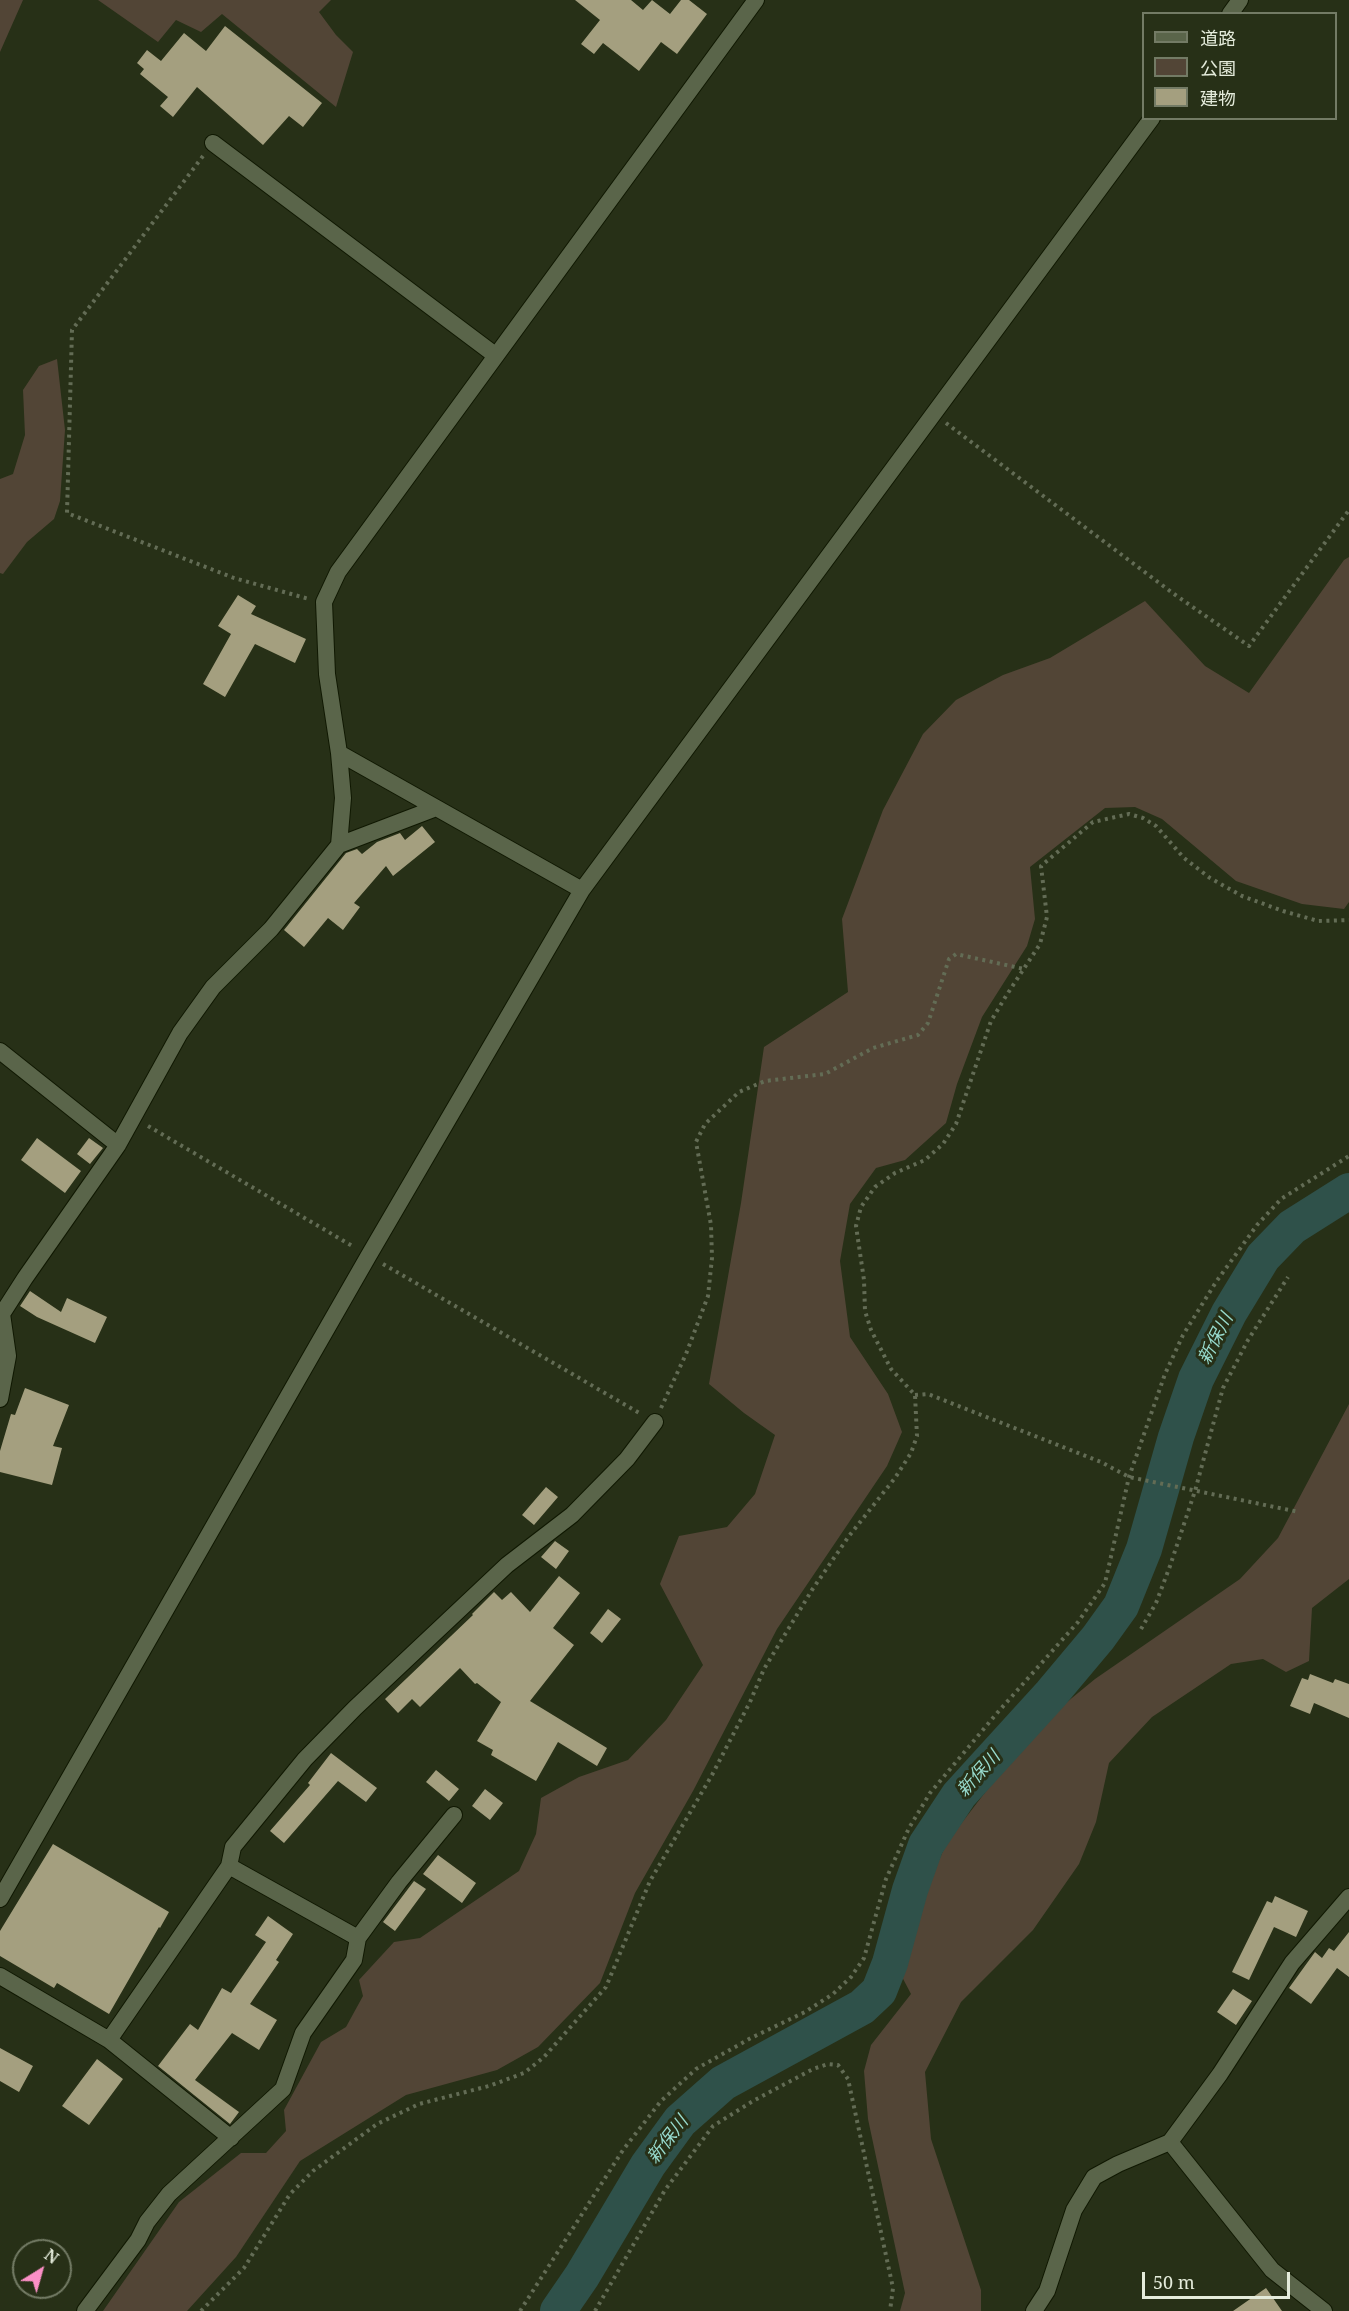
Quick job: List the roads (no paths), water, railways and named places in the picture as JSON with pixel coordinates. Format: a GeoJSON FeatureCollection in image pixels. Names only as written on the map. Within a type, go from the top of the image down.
{"type":"FeatureCollection","features":[{"type":"Feature","properties":{"kind":"street"},"geometry":{"type":"LineString","coordinates":[[339,845],[343,798],[339,753],[327,675],[324,603],[338,572],[756,0]]}},
{"type":"Feature","properties":{"kind":"street"},"geometry":{"type":"LineString","coordinates":[[0,1899],[369,1255],[582,890],[1151,120]]}},
{"type":"Feature","properties":{"kind":"street"},"geometry":{"type":"LineString","coordinates":[[213,143],[495,355]]}},
{"type":"Feature","properties":{"kind":"street"},"geometry":{"type":"LineString","coordinates":[[339,753],[582,890]]}},
{"type":"Feature","properties":{"kind":"street"},"geometry":{"type":"LineString","coordinates":[[0,1399],[8,1356],[1,1314],[118,1145],[180,1033],[213,987],[271,928],[339,845],[436,807]]}},
{"type":"Feature","properties":{"kind":"street"},"geometry":{"type":"LineString","coordinates":[[0,1051],[118,1145]]}},
{"type":"Feature","properties":{"kind":"street"},"geometry":{"type":"LineString","coordinates":[[109,2040],[229,1866],[233,1847],[305,1759],[355,1708],[507,1565],[572,1515],[627,1459],[655,1422]]}},
{"type":"Feature","properties":{"kind":"street"},"geometry":{"type":"LineString","coordinates":[[84,2311],[138,2240],[147,2222],[169,2194],[283,2089],[303,2033],[354,1960],[358,1938],[399,1882],[454,1815]]}},
{"type":"Feature","properties":{"kind":"street"},"geometry":{"type":"LineString","coordinates":[[229,1866],[358,1938]]}},
{"type":"Feature","properties":{"kind":"street"},"geometry":{"type":"LineString","coordinates":[[1034,2311],[1047,2291],[1074,2210],[1094,2177],[1170,2142],[1220,2074],[1292,1963],[1349,1897]]}},
{"type":"Feature","properties":{"kind":"street"},"geometry":{"type":"LineString","coordinates":[[0,1976],[109,2040],[231,2138]]}},
{"type":"Feature","properties":{"kind":"street"},"geometry":{"type":"LineString","coordinates":[[1170,2142],[1272,2270],[1324,2311]]}},
{"type":"Feature","properties":{"kind":"waterway","name":"新保川"},"geometry":{"type":"LineString","coordinates":[[558,2311],[582,2276],[648,2165],[680,2121],[723,2083],[862,2007],[879,1991],[890,1963],[910,1890],[926,1845],[959,1795],[1051,1694],[1098,1638],[1121,1606],[1144,1549],[1176,1437],[1196,1379],[1229,1313],[1263,1257],[1292,1227],[1349,1191]]}}]}
